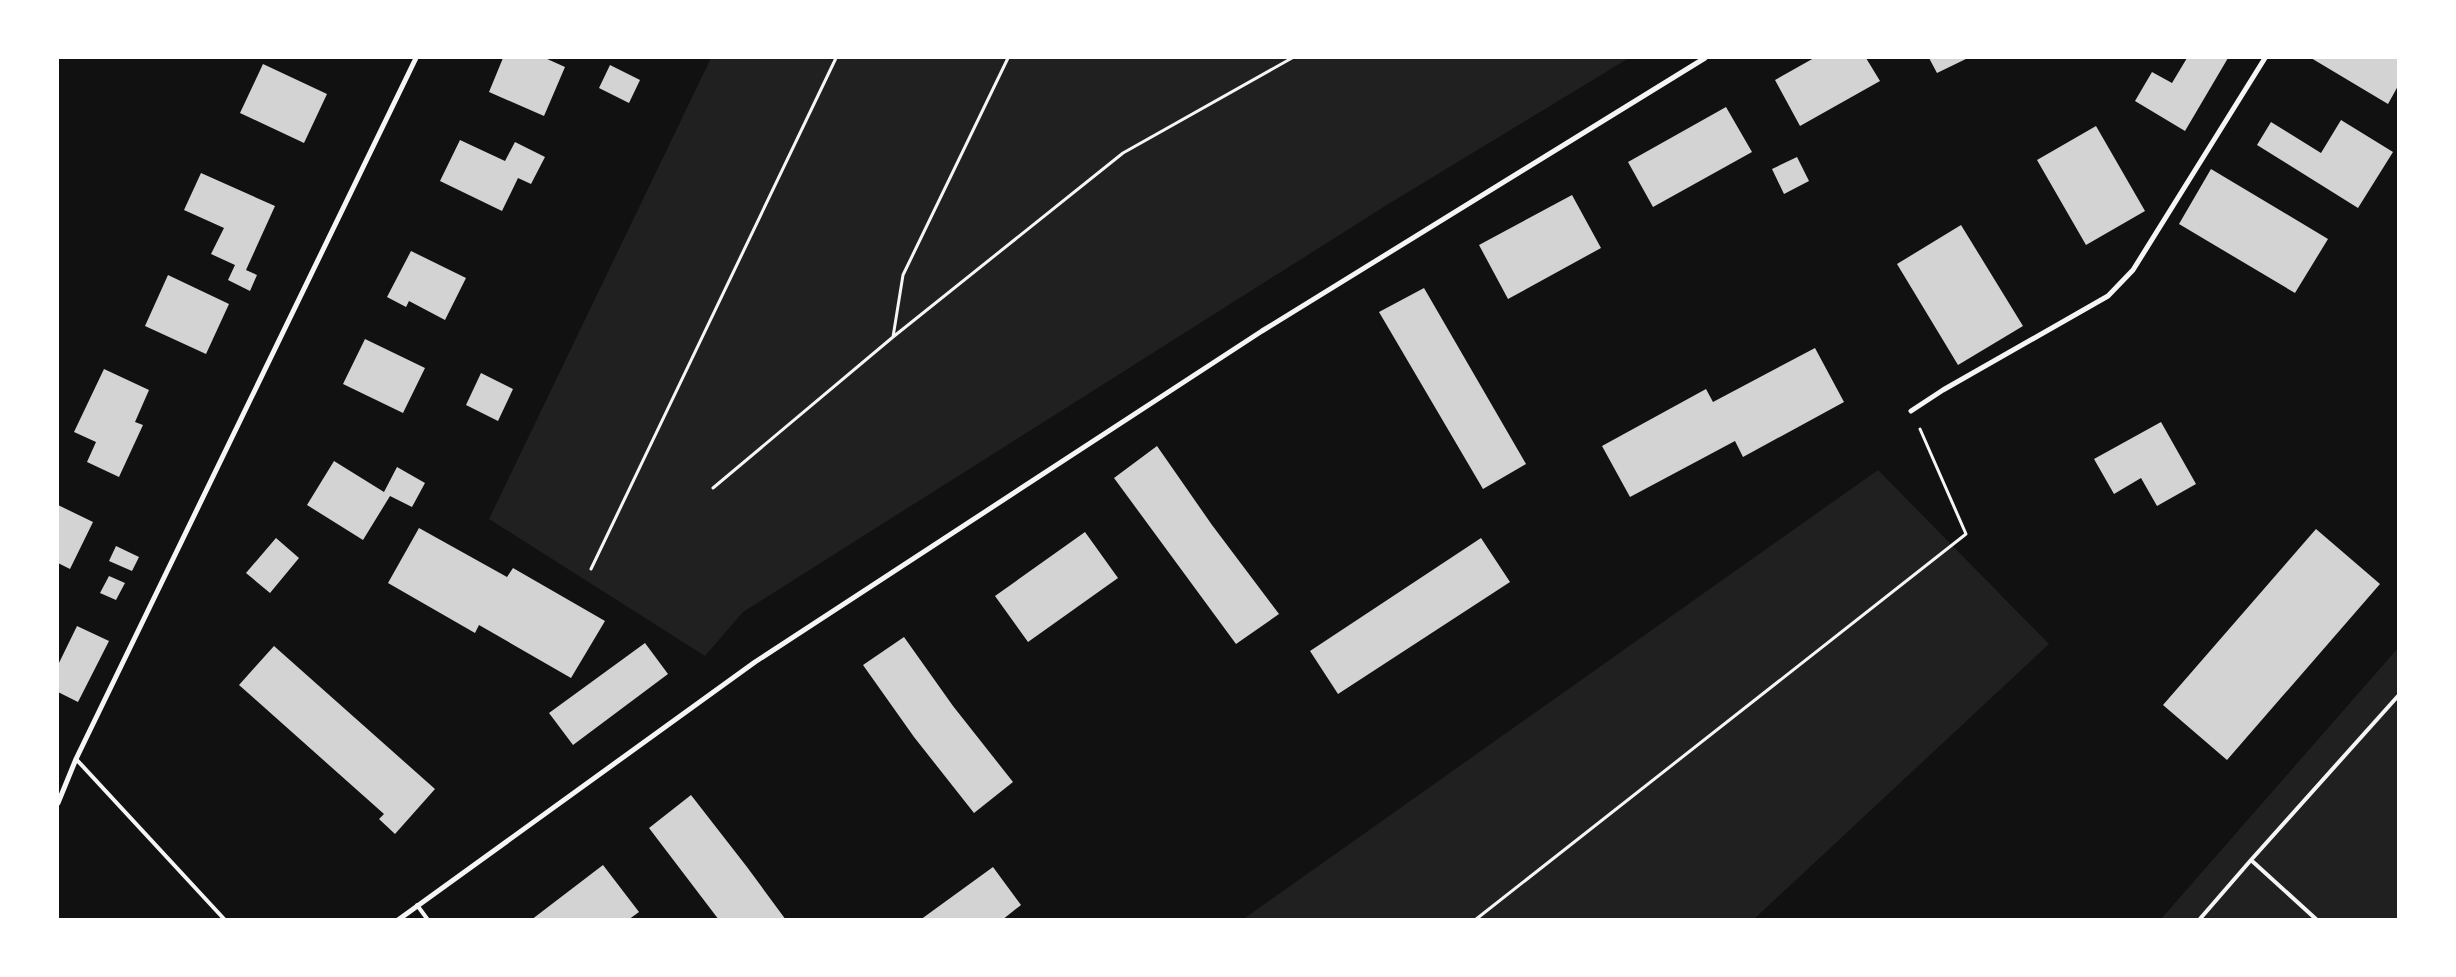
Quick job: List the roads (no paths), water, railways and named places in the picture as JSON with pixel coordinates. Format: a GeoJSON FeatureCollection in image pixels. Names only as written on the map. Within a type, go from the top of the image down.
{"type":"FeatureCollection","features":[{"type":"Feature","properties":{"kind":"street"},"geometry":{"type":"LineString","coordinates":[[58,803],[76,759],[416,58]]}},
{"type":"Feature","properties":{"kind":"street"},"geometry":{"type":"LineString","coordinates":[[398,920],[763,657],[1262,331],[1705,58]]}},
{"type":"Feature","properties":{"kind":"street"},"geometry":{"type":"LineString","coordinates":[[1911,411],[1943,390],[2108,296],[2133,270],[2265,58]]}},
{"type":"Feature","properties":{"kind":"lane"},"geometry":{"type":"LineString","coordinates":[[2199,920],[2398,696]]}},
{"type":"Feature","properties":{"kind":"lane"},"geometry":{"type":"LineString","coordinates":[[76,759],[225,920]]}},
{"type":"Feature","properties":{"kind":"lane"},"geometry":{"type":"LineString","coordinates":[[2252,860],[2317,920]]}},
{"type":"Feature","properties":{"kind":"lane"},"geometry":{"type":"LineString","coordinates":[[417,905],[428,920]]}}]}
